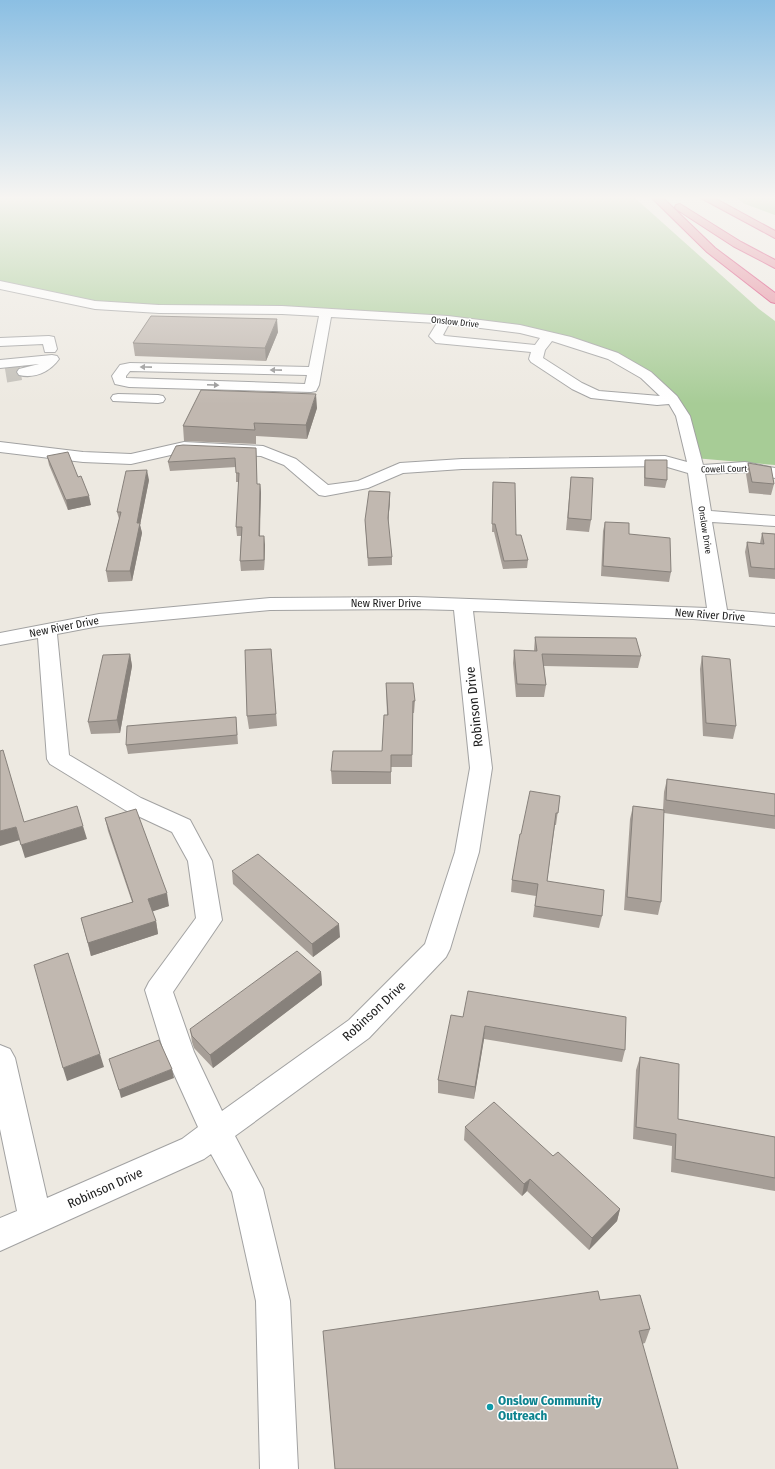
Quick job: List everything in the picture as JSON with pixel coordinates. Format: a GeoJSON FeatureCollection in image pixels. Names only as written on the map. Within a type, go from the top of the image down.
{"type":"FeatureCollection","features":[{"type":"Feature","properties":{"kind":"highway"},"geometry":{"type":"LineString","coordinates":[[733,267],[775,299]]}},
{"type":"Feature","properties":{"kind":"street","name":"Onslow Drive"},"geometry":{"type":"LineString","coordinates":[[0,285],[95,305],[159,309],[282,310],[445,320],[520,329],[566,340],[613,356],[646,375],[672,399],[683,416],[696,470],[718,615]]}},
{"type":"Feature","properties":{"kind":"street"},"geometry":{"type":"LineString","coordinates":[[290,401],[304,398],[309,394],[315,371],[326,312]]}},
{"type":"Feature","properties":{"kind":"street"},"geometry":{"type":"LineString","coordinates":[[445,320],[436,336],[441,340],[538,349]]}},
{"type":"Feature","properties":{"kind":"street"},"geometry":{"type":"LineString","coordinates":[[549,336],[538,349],[536,359],[577,386],[596,395],[657,401],[672,399]]}},
{"type":"Feature","properties":{"kind":"street"},"geometry":{"type":"LineString","coordinates":[[0,342],[49,340],[51,354],[42,369],[24,372]]}},
{"type":"Feature","properties":{"kind":"street"},"geometry":{"type":"LineString","coordinates":[[0,353],[51,354]]}},
{"type":"Feature","properties":{"kind":"street"},"geometry":{"type":"LineString","coordinates":[[2,372],[51,354]]}},
{"type":"Feature","properties":{"kind":"street"},"geometry":{"type":"LineString","coordinates":[[311,388],[129,383],[120,381],[119,376],[125,368],[130,367],[315,371]]}},
{"type":"Feature","properties":{"kind":"street"},"geometry":{"type":"LineString","coordinates":[[118,398],[173,399]]}},
{"type":"Feature","properties":{"kind":"street","name":"Cowell Court"},"geometry":{"type":"LineString","coordinates":[[0,447],[83,457],[131,459],[184,447],[263,451],[290,462],[325,490],[362,485],[400,468],[462,464],[665,461],[696,470],[745,467],[775,473]]}},
{"type":"Feature","properties":{"kind":"street"},"geometry":{"type":"LineString","coordinates":[[703,516],[775,522]]}},
{"type":"Feature","properties":{"kind":"street","name":"New River Drive"},"geometry":{"type":"LineString","coordinates":[[0,639],[99,620],[270,604],[416,603],[693,612],[775,620]]}},
{"type":"Feature","properties":{"kind":"street","name":"Robinson Drive"},"geometry":{"type":"LineString","coordinates":[[0,1235],[193,1149],[359,1029],[437,949],[467,852],[481,768],[463,605]]}},
{"type":"Feature","properties":{"kind":"street"},"geometry":{"type":"LineString","coordinates":[[47,630],[58,759],[133,804],[181,826],[200,861],[209,920],[159,990],[179,1052],[216,1132],[247,1189],[273,1301],[279,1469]]}},
{"type":"Feature","properties":{"kind":"street"},"geometry":{"type":"LineString","coordinates":[[0,1058],[35,1219]]}},
{"type":"Feature","properties":{"kind":"green space"},"geometry":{"type":"Polygon","coordinates":[[[0,267],[712,267],[759,309],[775,321],[775,465],[694,458],[683,416],[646,375],[566,340],[448,320],[95,305],[0,285],[0,267]]]}},
{"type":"Feature","properties":{"kind":"building"},"geometry":{"type":"Polygon","coordinates":[[[151,316],[277,319],[265,348],[133,343],[151,316]]]}},
{"type":"Feature","properties":{"kind":"building"},"geometry":{"type":"Polygon","coordinates":[[[201,390],[316,394],[306,425],[254,423],[255,430],[183,426],[201,390]]]}},
{"type":"Feature","properties":{"kind":"building"},"geometry":{"type":"Polygon","coordinates":[[[176,446],[256,448],[257,484],[260,484],[259,536],[264,536],[264,560],[240,561],[242,527],[236,527],[239,473],[236,473],[235,458],[168,462],[176,446]]]}},
{"type":"Feature","properties":{"kind":"building"},"geometry":{"type":"Polygon","coordinates":[[[68,452],[78,477],[81,476],[89,496],[66,500],[47,456],[68,452]]]}},
{"type":"Feature","properties":{"kind":"building"},"geometry":{"type":"Polygon","coordinates":[[[645,460],[667,460],[667,480],[645,478],[645,460]]]}},
{"type":"Feature","properties":{"kind":"building"},"geometry":{"type":"Polygon","coordinates":[[[748,463],[771,467],[774,484],[752,482],[748,463]]]}},
{"type":"Feature","properties":{"kind":"building"},"geometry":{"type":"Polygon","coordinates":[[[147,470],[137,523],[140,523],[130,571],[106,571],[121,512],[117,512],[126,471],[147,470]]]}},
{"type":"Feature","properties":{"kind":"building"},"geometry":{"type":"Polygon","coordinates":[[[571,477],[593,478],[591,520],[568,518],[571,477]]]}},
{"type":"Feature","properties":{"kind":"building"},"geometry":{"type":"Polygon","coordinates":[[[493,482],[515,483],[516,535],[521,535],[528,560],[504,561],[495,524],[492,524],[493,482]]]}},
{"type":"Feature","properties":{"kind":"building"},"geometry":{"type":"Polygon","coordinates":[[[369,491],[390,492],[388,518],[392,557],[368,558],[365,520],[369,491]]]}},
{"type":"Feature","properties":{"kind":"building"},"geometry":{"type":"Polygon","coordinates":[[[605,522],[629,523],[629,534],[670,538],[671,572],[603,566],[605,522]]]}},
{"type":"Feature","properties":{"kind":"building"},"geometry":{"type":"Polygon","coordinates":[[[762,533],[775,534],[775,569],[751,567],[747,542],[764,544],[762,533]]]}},
{"type":"Feature","properties":{"kind":"building"},"geometry":{"type":"Polygon","coordinates":[[[535,637],[636,638],[641,656],[542,654],[546,685],[517,684],[514,650],[537,651],[535,637]]]}},
{"type":"Feature","properties":{"kind":"building"},"geometry":{"type":"Polygon","coordinates":[[[271,649],[276,714],[247,716],[245,650],[271,649]]]}},
{"type":"Feature","properties":{"kind":"building"},"geometry":{"type":"Polygon","coordinates":[[[130,654],[117,720],[88,722],[103,655],[130,654]]]}},
{"type":"Feature","properties":{"kind":"building"},"geometry":{"type":"Polygon","coordinates":[[[702,656],[730,659],[736,726],[706,723],[702,656]]]}},
{"type":"Feature","properties":{"kind":"building"},"geometry":{"type":"Polygon","coordinates":[[[386,683],[413,683],[415,701],[413,701],[412,755],[391,755],[391,772],[331,771],[333,751],[382,751],[384,715],[388,715],[386,683]]]}},
{"type":"Feature","properties":{"kind":"building"},"geometry":{"type":"Polygon","coordinates":[[[236,717],[237,735],[126,745],[127,726],[236,717]]]}},
{"type":"Feature","properties":{"kind":"building"},"geometry":{"type":"Polygon","coordinates":[[[3,750],[24,822],[77,806],[83,826],[21,845],[16,827],[0,831],[0,751],[3,750]]]}},
{"type":"Feature","properties":{"kind":"building"},"geometry":{"type":"Polygon","coordinates":[[[667,779],[775,794],[775,816],[666,800],[667,779]]]}},
{"type":"Feature","properties":{"kind":"building"},"geometry":{"type":"Polygon","coordinates":[[[530,791],[560,796],[558,813],[556,813],[547,881],[604,890],[602,916],[535,906],[538,884],[512,880],[520,834],[530,791]]]}},
{"type":"Feature","properties":{"kind":"building"},"geometry":{"type":"Polygon","coordinates":[[[633,806],[664,810],[661,902],[627,897],[633,806]]]}},
{"type":"Feature","properties":{"kind":"building"},"geometry":{"type":"Polygon","coordinates":[[[136,809],[167,893],[148,899],[156,921],[88,943],[81,918],[133,902],[105,818],[136,809]]]}},
{"type":"Feature","properties":{"kind":"building"},"geometry":{"type":"Polygon","coordinates":[[[258,854],[339,924],[312,944],[232,871],[258,854]]]}},
{"type":"Feature","properties":{"kind":"building"},"geometry":{"type":"Polygon","coordinates":[[[297,951],[321,972],[210,1055],[192,1036],[190,1029],[297,951]]]}},
{"type":"Feature","properties":{"kind":"building"},"geometry":{"type":"Polygon","coordinates":[[[68,953],[100,1054],[63,1068],[34,965],[68,953]]]}},
{"type":"Feature","properties":{"kind":"building"},"geometry":{"type":"Polygon","coordinates":[[[468,991],[626,1017],[625,1050],[485,1026],[475,1087],[438,1080],[451,1015],[463,1017],[468,991]]]}},
{"type":"Feature","properties":{"kind":"building"},"geometry":{"type":"Polygon","coordinates":[[[159,1040],[172,1069],[119,1090],[109,1059],[159,1040]]]}},
{"type":"Feature","properties":{"kind":"building"},"geometry":{"type":"Polygon","coordinates":[[[640,1057],[679,1064],[678,1119],[775,1137],[775,1178],[675,1159],[676,1134],[636,1127],[640,1057]]]}},
{"type":"Feature","properties":{"kind":"building"},"geometry":{"type":"Polygon","coordinates":[[[494,1102],[553,1156],[558,1152],[620,1209],[592,1238],[530,1179],[524,1184],[465,1127],[494,1102]]]}},
{"type":"Feature","properties":{"kind":"building","name":"Onslow Community Outreach"},"geometry":{"type":"Polygon","coordinates":[[[598,1291],[600,1300],[640,1295],[650,1329],[639,1331],[678,1469],[335,1469],[323,1331],[598,1291]]]}},
{"type":"Feature","properties":{"kind":"tunnel"},"geometry":{"type":"LineString","coordinates":[[6,375],[24,372]]}},
{"type":"Feature","properties":{"kind":"place","name":"Onslow Community Outreach"},"geometry":{"type":"Point","coordinates":[490,1407]}}]}
